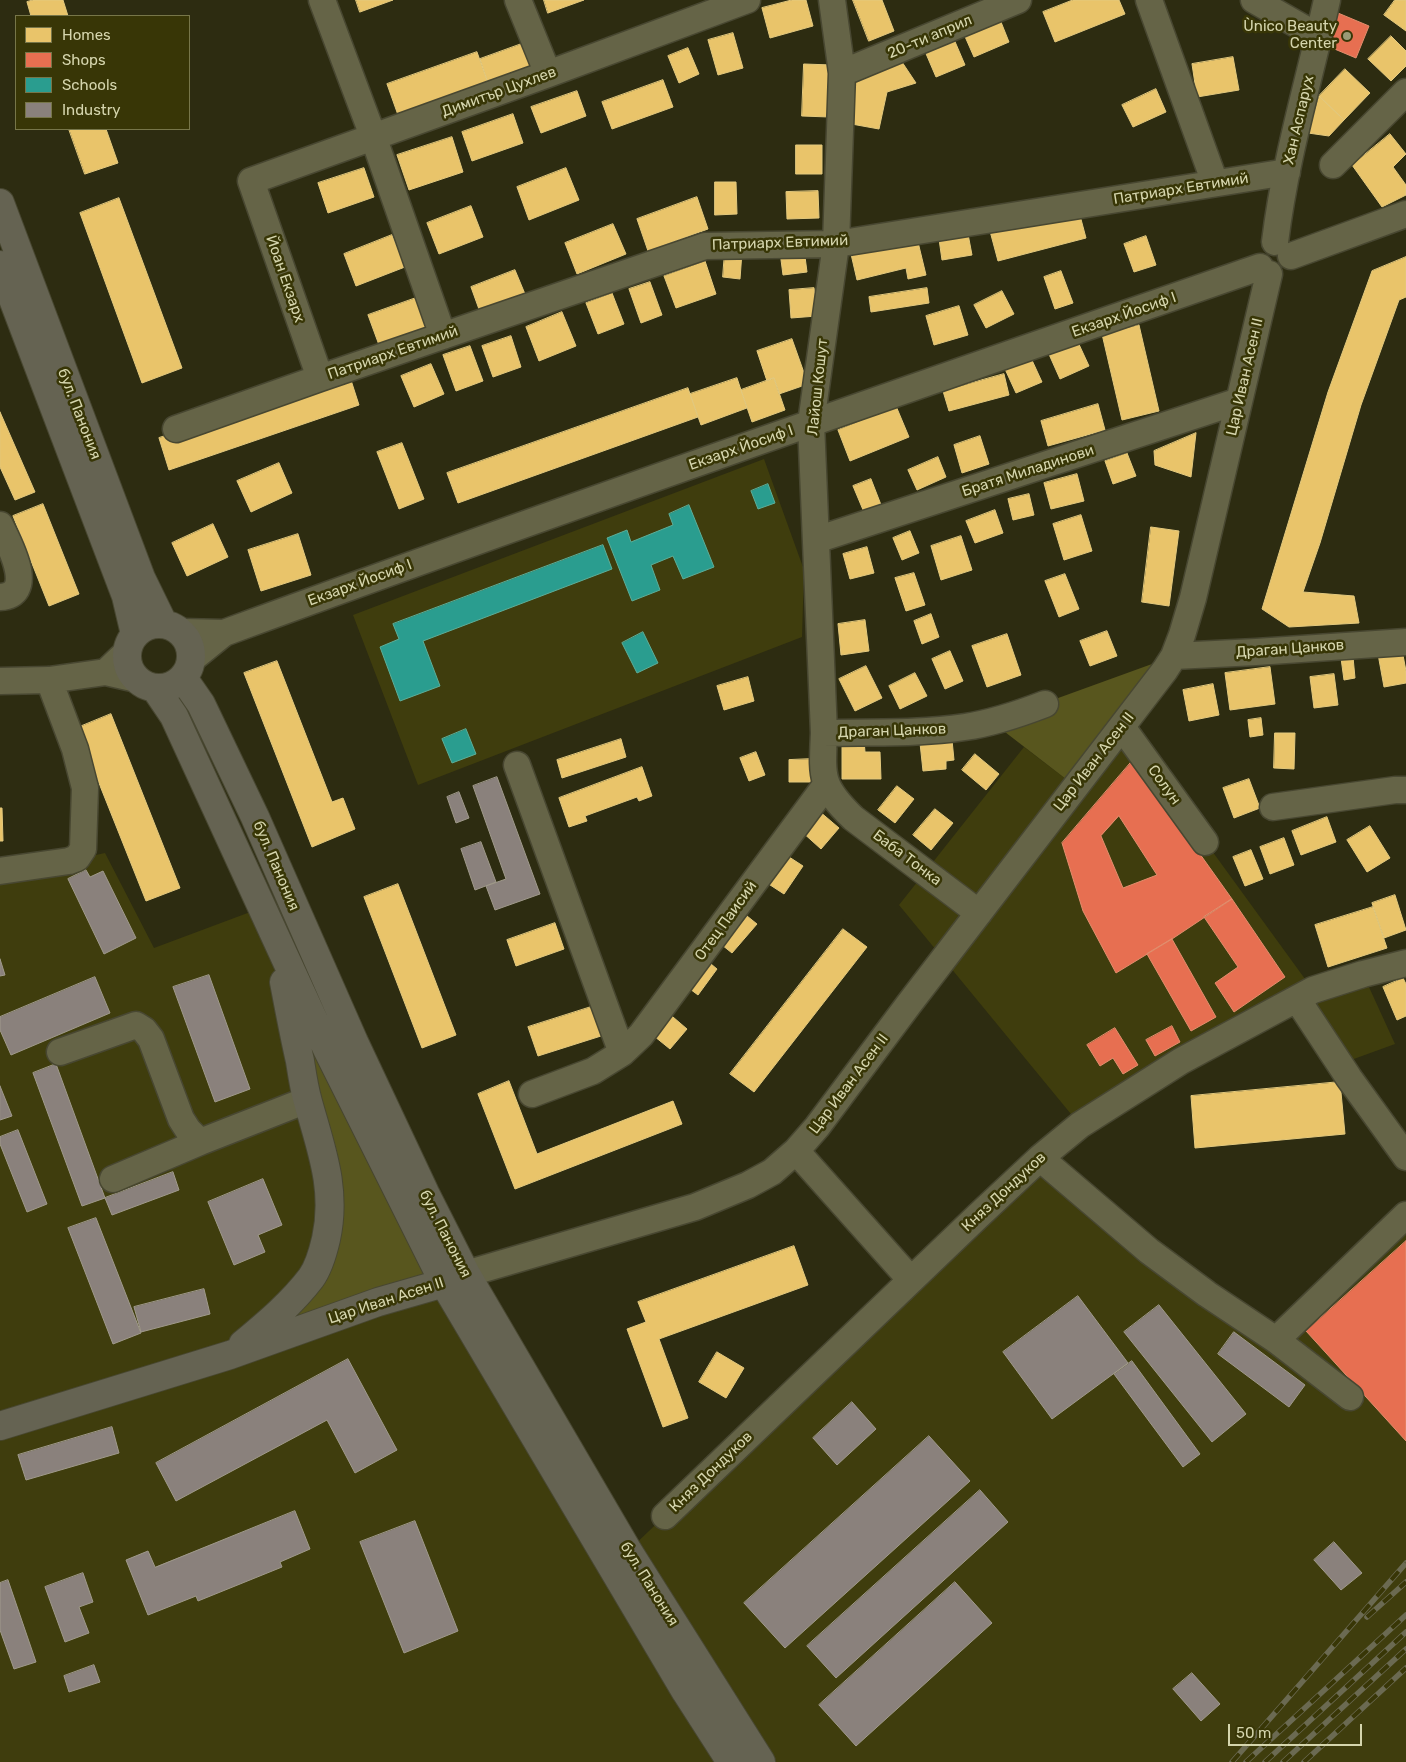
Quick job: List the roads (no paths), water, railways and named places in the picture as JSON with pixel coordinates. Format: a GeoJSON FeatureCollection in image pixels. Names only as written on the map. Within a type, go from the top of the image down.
{"type":"FeatureCollection","features":[{"type":"Feature","properties":{"kind":"main road","name":"бул. Панония"},"geometry":{"type":"LineString","coordinates":[[0,203],[146,589],[173,628],[188,640],[191,649],[188,668],[201,704],[246,799],[424,1194],[455,1279]]}},
{"type":"Feature","properties":{"kind":"main road","name":"бул. Панония"},"geometry":{"type":"LineString","coordinates":[[0,265],[126,596],[131,643],[127,662],[131,671],[146,684],[174,716],[327,1050],[686,1692],[732,1762]]}},
{"type":"Feature","properties":{"kind":"main road"},"geometry":{"type":"LineString","coordinates":[[131,643],[143,628],[153,624],[173,628]]}},
{"type":"Feature","properties":{"kind":"main road"},"geometry":{"type":"LineString","coordinates":[[146,684],[165,688],[175,684],[188,668]]}},
{"type":"Feature","properties":{"kind":"main road"},"geometry":{"type":"LineString","coordinates":[[230,1354],[273,1319],[312,1277],[324,1252],[330,1223],[331,1199],[328,1174],[320,1138],[307,1100],[276,942]]}},
{"type":"Feature","properties":{"kind":"main road","name":"Цар Иван Асен II"},"geometry":{"type":"LineString","coordinates":[[0,1426],[230,1354],[378,1302],[455,1279]]}},
{"type":"Feature","properties":{"kind":"main road","name":"бул. Панония"},"geometry":{"type":"LineString","coordinates":[[477,1318],[628,1551],[761,1762]]}},
{"type":"Feature","properties":{"kind":"street"},"geometry":{"type":"LineString","coordinates":[[322,0],[373,136],[443,336]]}},
{"type":"Feature","properties":{"kind":"street"},"geometry":{"type":"LineString","coordinates":[[518,0],[548,74]]}},
{"type":"Feature","properties":{"kind":"street","name":"Димитър Цухлев"},"geometry":{"type":"LineString","coordinates":[[251,181],[548,74],[706,7],[747,0]]}},
{"type":"Feature","properties":{"kind":"street","name":"Лайош Кошут"},"geometry":{"type":"LineString","coordinates":[[831,793],[823,766],[824,733],[811,423],[836,244],[842,73],[832,0]]}},
{"type":"Feature","properties":{"kind":"street","name":"20-ти април"},"geometry":{"type":"LineString","coordinates":[[842,73],[1018,0]]}},
{"type":"Feature","properties":{"kind":"street"},"geometry":{"type":"LineString","coordinates":[[1148,0],[1215,183]]}},
{"type":"Feature","properties":{"kind":"street"},"geometry":{"type":"LineString","coordinates":[[1254,0],[1319,37]]}},
{"type":"Feature","properties":{"kind":"street","name":"Хан Аспарух"},"geometry":{"type":"LineString","coordinates":[[1283,249],[1287,172],[1295,128],[1327,0]]}},
{"type":"Feature","properties":{"kind":"street"},"geometry":{"type":"LineString","coordinates":[[1333,165],[1406,92]]}},
{"type":"Feature","properties":{"kind":"street","name":"Патриарх Евтимий"},"geometry":{"type":"LineString","coordinates":[[176,429],[705,246],[836,244],[1287,172]]}},
{"type":"Feature","properties":{"kind":"street","name":"Йоан Екзарх"},"geometry":{"type":"LineString","coordinates":[[251,181],[320,378]]}},
{"type":"Feature","properties":{"kind":"street"},"geometry":{"type":"LineString","coordinates":[[1283,249],[1406,214]]}},
{"type":"Feature","properties":{"kind":"street","name":"Цар Иван Асен II"},"geometry":{"type":"LineString","coordinates":[[455,1279],[695,1207],[748,1185],[772,1172],[796,1152],[818,1128],[908,1004],[1122,727],[1174,656],[1193,598],[1239,401],[1265,271],[1258,258],[1261,248],[1265,245],[1283,249]]}},
{"type":"Feature","properties":{"kind":"street","name":"Екзарх Йосиф I"},"geometry":{"type":"LineString","coordinates":[[188,668],[224,633],[811,423],[1265,271]]}},
{"type":"Feature","properties":{"kind":"street","name":"Братя Миладинови"},"geometry":{"type":"LineString","coordinates":[[816,540],[1239,401]]}},
{"type":"Feature","properties":{"kind":"street"},"geometry":{"type":"LineString","coordinates":[[0,525],[16,560],[20,580],[15,590],[7,596],[0,597]]}},
{"type":"Feature","properties":{"kind":"street","name":"Екзарх Йосиф I"},"geometry":{"type":"LineString","coordinates":[[173,628],[224,633]]}},
{"type":"Feature","properties":{"kind":"street","name":"Драган Цанков"},"geometry":{"type":"LineString","coordinates":[[1174,656],[1406,642]]}},
{"type":"Feature","properties":{"kind":"street"},"geometry":{"type":"LineString","coordinates":[[106,672],[131,643]]}},
{"type":"Feature","properties":{"kind":"street"},"geometry":{"type":"LineString","coordinates":[[0,681],[49,680],[106,672],[146,684]]}},
{"type":"Feature","properties":{"kind":"street"},"geometry":{"type":"LineString","coordinates":[[0,871],[69,862],[78,858],[83,849],[85,788],[74,749],[49,680]]}},
{"type":"Feature","properties":{"kind":"street","name":"Драган Цанков"},"geometry":{"type":"LineString","coordinates":[[824,733],[964,728],[992,722],[1045,704]]}},
{"type":"Feature","properties":{"kind":"street","name":"Солун"},"geometry":{"type":"LineString","coordinates":[[1122,727],[1205,842]]}},
{"type":"Feature","properties":{"kind":"street"},"geometry":{"type":"LineString","coordinates":[[517,765],[622,1053]]}},
{"type":"Feature","properties":{"kind":"street"},"geometry":{"type":"LineString","coordinates":[[1273,807],[1394,790],[1406,790]]}},
{"type":"Feature","properties":{"kind":"street","name":"Баба Тонка"},"geometry":{"type":"LineString","coordinates":[[831,793],[853,818],[979,913]]}},
{"type":"Feature","properties":{"kind":"street","name":"Отец Паисий"},"geometry":{"type":"LineString","coordinates":[[532,1094],[593,1071],[622,1053],[641,1035],[831,793]]}},
{"type":"Feature","properties":{"kind":"street","name":"Княз Дондуков"},"geometry":{"type":"LineString","coordinates":[[665,1516],[910,1280],[1040,1158],[1080,1125],[1181,1061],[1313,990],[1354,976],[1406,963]]}},
{"type":"Feature","properties":{"kind":"street"},"geometry":{"type":"LineString","coordinates":[[1297,998],[1349,1078],[1406,1157]]}},
{"type":"Feature","properties":{"kind":"street"},"geometry":{"type":"LineString","coordinates":[[60,1052],[136,1025],[151,1039],[181,1119],[188,1130],[200,1142]]}},
{"type":"Feature","properties":{"kind":"street"},"geometry":{"type":"LineString","coordinates":[[113,1179],[307,1100]]}},
{"type":"Feature","properties":{"kind":"street"},"geometry":{"type":"LineString","coordinates":[[796,1152],[910,1280]]}},
{"type":"Feature","properties":{"kind":"street"},"geometry":{"type":"LineString","coordinates":[[1040,1158],[1149,1251],[1207,1294],[1276,1340],[1350,1397]]}},
{"type":"Feature","properties":{"kind":"street"},"geometry":{"type":"LineString","coordinates":[[1276,1340],[1406,1215]]}},
{"type":"Feature","properties":{"kind":"railway"},"geometry":{"type":"LineString","coordinates":[[1232,1762],[1406,1563]]}},
{"type":"Feature","properties":{"kind":"railway"},"geometry":{"type":"LineString","coordinates":[[1367,1617],[1406,1582]]}},
{"type":"Feature","properties":{"kind":"railway"},"geometry":{"type":"LineString","coordinates":[[1246,1762],[1406,1615]]}},
{"type":"Feature","properties":{"kind":"railway"},"geometry":{"type":"LineString","coordinates":[[1265,1762],[1406,1632]]}},
{"type":"Feature","properties":{"kind":"railway"},"geometry":{"type":"LineString","coordinates":[[1283,1762],[1406,1649]]}},
{"type":"Feature","properties":{"kind":"railway"},"geometry":{"type":"LineString","coordinates":[[1304,1762],[1406,1668]]}},
{"type":"Feature","properties":{"kind":"place","name":"Ùnico Beauty Center"},"geometry":{"type":"Point","coordinates":[1347,36]}}]}
